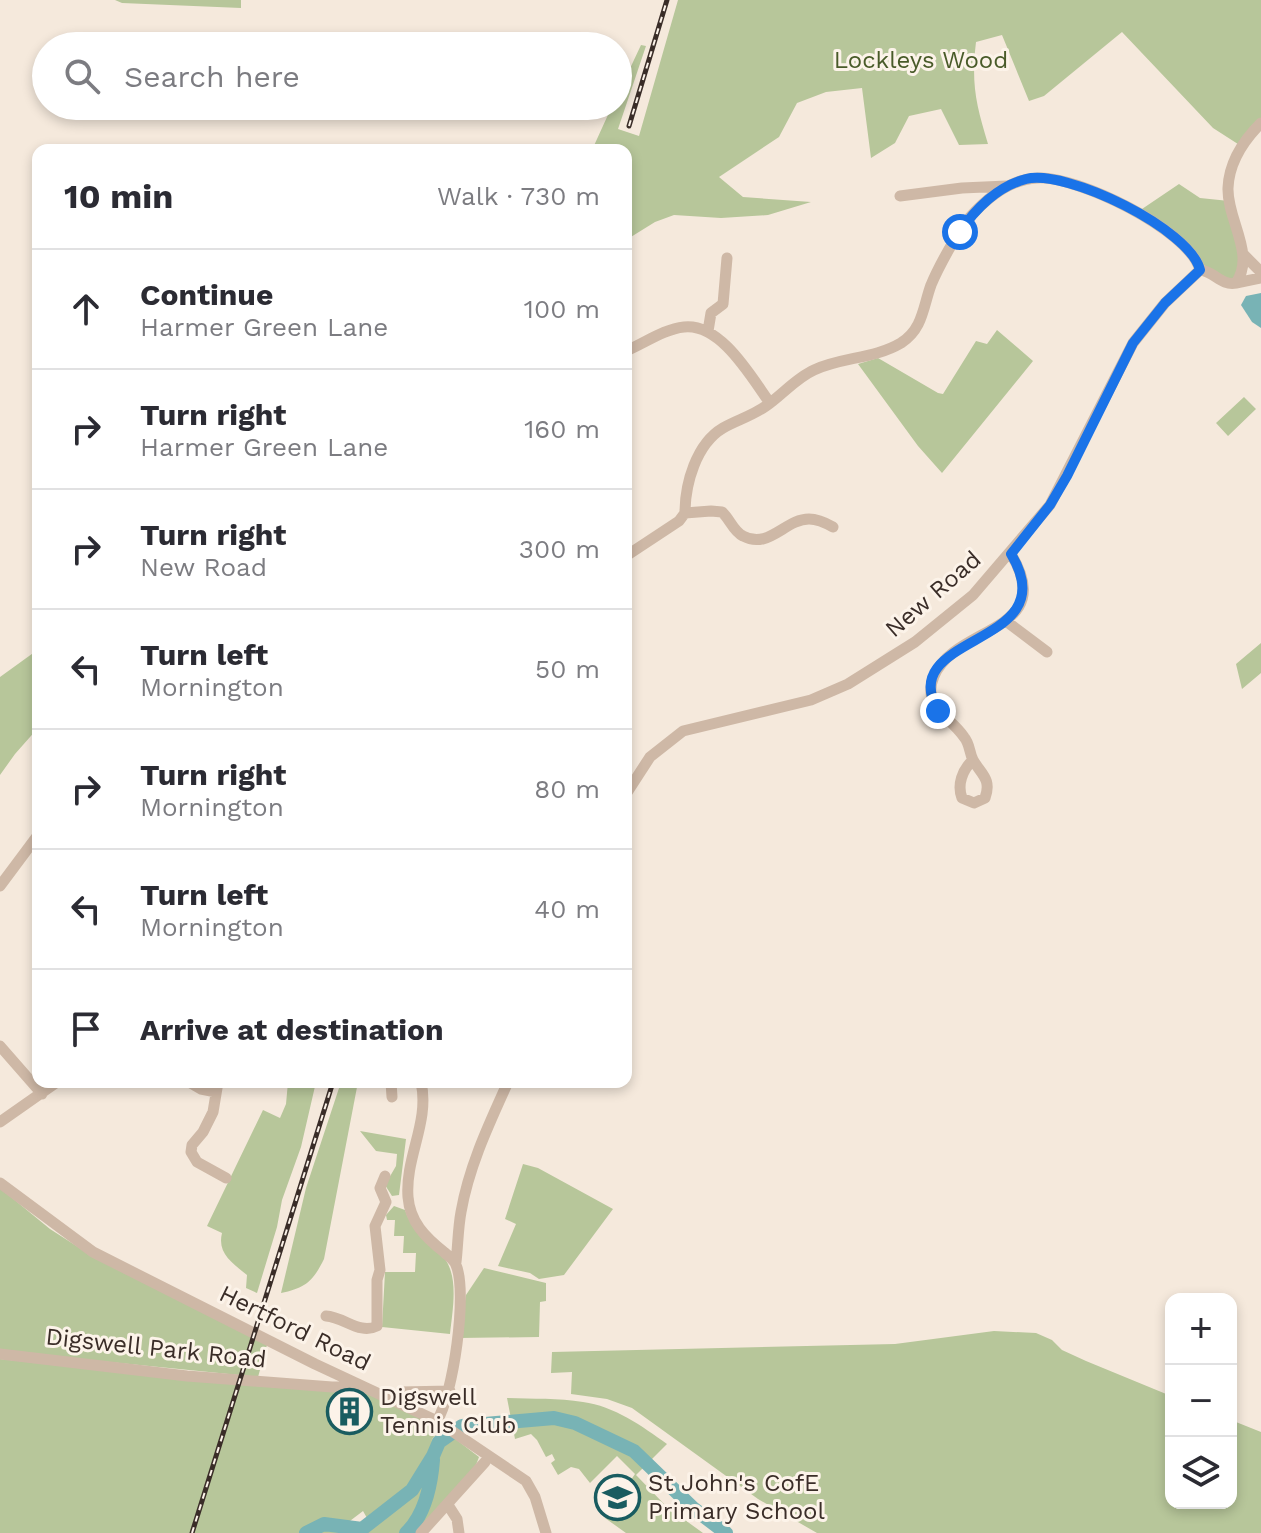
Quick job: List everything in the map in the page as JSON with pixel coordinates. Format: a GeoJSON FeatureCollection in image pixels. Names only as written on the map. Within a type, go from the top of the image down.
{"type":"FeatureCollection","features":[{"type":"Feature","properties":{"kind":"street"},"geometry":{"type":"LineString","coordinates":[[1236,283],[1244,268],[1243,253],[1228,186],[1241,146],[1261,123]]}},
{"type":"Feature","properties":{"kind":"street"},"geometry":{"type":"LineString","coordinates":[[632,552],[671,528],[685,513],[693,469],[704,445],[722,429],[752,415],[814,370],[885,350],[912,335],[918,328],[932,283],[960,232],[983,205],[1008,186],[1026,179],[1050,178],[1094,191],[1171,235],[1198,262],[1200,270],[1208,271],[1225,283],[1261,278]]}},
{"type":"Feature","properties":{"kind":"street"},"geometry":{"type":"LineString","coordinates":[[900,196],[1008,186]]}},
{"type":"Feature","properties":{"kind":"street"},"geometry":{"type":"LineString","coordinates":[[1243,253],[1261,272]]}},
{"type":"Feature","properties":{"kind":"street"},"geometry":{"type":"LineString","coordinates":[[708,331],[711,313],[723,304],[727,258]]}},
{"type":"Feature","properties":{"kind":"street","name":"New Road"},"geometry":{"type":"LineString","coordinates":[[632,785],[650,757],[683,731],[811,700],[848,684],[943,622],[973,595],[1050,505],[1133,343],[1165,303],[1200,270]]}},
{"type":"Feature","properties":{"kind":"street"},"geometry":{"type":"LineString","coordinates":[[632,348],[684,327],[708,331],[721,340],[770,403]]}},
{"type":"Feature","properties":{"kind":"street"},"geometry":{"type":"LineString","coordinates":[[685,513],[722,512],[737,532],[750,538],[773,536],[805,519],[817,519],[833,527]]}},
{"type":"Feature","properties":{"kind":"street"},"geometry":{"type":"LineString","coordinates":[[973,760],[967,740],[934,705],[932,682],[940,664],[1006,621],[1022,598],[1022,573],[1011,554]]}},
{"type":"Feature","properties":{"kind":"street"},"geometry":{"type":"LineString","coordinates":[[1006,621],[1047,652]]}},
{"type":"Feature","properties":{"kind":"street"},"geometry":{"type":"LineString","coordinates":[[0,886],[32,843]]}},
{"type":"Feature","properties":{"kind":"street"},"geometry":{"type":"LineString","coordinates":[[0,1046],[32,1083]]}},
{"type":"Feature","properties":{"kind":"street"},"geometry":{"type":"LineString","coordinates":[[37,1088],[42,1094]]}},
{"type":"Feature","properties":{"kind":"street"},"geometry":{"type":"LineString","coordinates":[[0,1122],[50,1088]]}},
{"type":"Feature","properties":{"kind":"street"},"geometry":{"type":"LineString","coordinates":[[217,1088],[213,1112],[192,1145],[191,1152],[197,1162],[226,1178]]}},
{"type":"Feature","properties":{"kind":"street"},"geometry":{"type":"LineString","coordinates":[[391,1088],[392,1097]]}},
{"type":"Feature","properties":{"kind":"street"},"geometry":{"type":"LineString","coordinates":[[421,1088],[423,1116],[410,1163],[408,1199],[415,1223],[456,1262]]}},
{"type":"Feature","properties":{"kind":"street"},"geometry":{"type":"LineString","coordinates":[[437,1421],[450,1391],[461,1290],[456,1262],[461,1211],[485,1130],[505,1088]]}},
{"type":"Feature","properties":{"kind":"street"},"geometry":{"type":"LineString","coordinates":[[326,1316],[335,1316],[364,1329],[377,1326],[377,1280],[380,1270],[375,1226],[386,1202],[380,1188],[385,1176]]}},
{"type":"Feature","properties":{"kind":"street","name":"Hertford Road"},"geometry":{"type":"LineString","coordinates":[[0,1183],[93,1252],[437,1421],[526,1481],[535,1497],[546,1533]]}},
{"type":"Feature","properties":{"kind":"street"},"geometry":{"type":"LineString","coordinates":[[386,1202],[408,1199]]}},
{"type":"Feature","properties":{"kind":"street","name":"Digswell Park Road"},"geometry":{"type":"LineString","coordinates":[[0,1354],[187,1376],[332,1387],[349,1387],[355,1383]]}},
{"type":"Feature","properties":{"kind":"street"},"geometry":{"type":"LineString","coordinates":[[401,1392],[450,1391]]}},
{"type":"Feature","properties":{"kind":"street"},"geometry":{"type":"LineString","coordinates":[[421,1533],[485,1462]]}},
{"type":"Feature","properties":{"kind":"street"},"geometry":{"type":"LineString","coordinates":[[448,1505],[457,1519],[459,1533]]}},
{"type":"Feature","properties":{"kind":"green space"},"geometry":{"type":"Polygon","coordinates":[[[115,0],[241,0],[241,8],[122,3],[115,0]]]}},
{"type":"Feature","properties":{"kind":"green space","name":"Lockleys Wood"},"geometry":{"type":"Polygon","coordinates":[[[678,0],[1261,0],[1261,123],[1241,146],[1213,128],[1122,32],[1044,96],[1029,101],[1002,35],[976,42],[976,94],[988,144],[959,145],[941,109],[909,116],[895,143],[871,158],[862,88],[826,92],[797,103],[779,137],[719,177],[743,197],[811,202],[768,215],[721,218],[674,215],[632,236],[632,144],[595,144],[606,120],[621,120],[618,129],[639,136],[678,0]]]}},
{"type":"Feature","properties":{"kind":"green space"},"geometry":{"type":"Polygon","coordinates":[[[641,45],[646,46],[632,88],[632,64],[641,45]]]}},
{"type":"Feature","properties":{"kind":"green space"},"geometry":{"type":"Polygon","coordinates":[[[1179,184],[1200,198],[1229,201],[1243,253],[1236,283],[1198,262],[1139,214],[1179,184]]]}},
{"type":"Feature","properties":{"kind":"green space"},"geometry":{"type":"Polygon","coordinates":[[[997,330],[1033,361],[942,473],[918,446],[858,364],[878,358],[943,394],[976,341],[987,344],[997,330]]]}},
{"type":"Feature","properties":{"kind":"green space"},"geometry":{"type":"Polygon","coordinates":[[[1244,397],[1256,409],[1228,436],[1216,423],[1244,397]]]}},
{"type":"Feature","properties":{"kind":"green space"},"geometry":{"type":"Polygon","coordinates":[[[1261,643],[1261,673],[1242,689],[1236,664],[1261,643]]]}},
{"type":"Feature","properties":{"kind":"green space"},"geometry":{"type":"Polygon","coordinates":[[[32,654],[32,735],[0,775],[0,677],[32,654]]]}},
{"type":"Feature","properties":{"kind":"green space"},"geometry":{"type":"Polygon","coordinates":[[[287,1088],[315,1088],[301,1147],[282,1200],[257,1293],[246,1288],[247,1275],[224,1252],[222,1233],[207,1226],[263,1110],[280,1118],[286,1104],[287,1088]]]}},
{"type":"Feature","properties":{"kind":"green space"},"geometry":{"type":"Polygon","coordinates":[[[339,1088],[357,1088],[324,1259],[308,1282],[281,1293],[306,1188],[339,1088]]]}},
{"type":"Feature","properties":{"kind":"green space"},"geometry":{"type":"Polygon","coordinates":[[[360,1131],[406,1139],[399,1195],[392,1196],[385,1185],[396,1166],[397,1154],[376,1151],[360,1131]]]}},
{"type":"Feature","properties":{"kind":"green space"},"geometry":{"type":"Polygon","coordinates":[[[523,1164],[538,1168],[613,1209],[564,1275],[539,1279],[530,1273],[498,1266],[516,1224],[505,1219],[523,1164]]]}},
{"type":"Feature","properties":{"kind":"green space"},"geometry":{"type":"Polygon","coordinates":[[[0,1188],[50,1229],[92,1256],[267,1345],[258,1377],[0,1351],[0,1188]]]}},
{"type":"Feature","properties":{"kind":"green space"},"geometry":{"type":"Polygon","coordinates":[[[394,1206],[405,1210],[415,1229],[448,1264],[454,1290],[450,1334],[382,1327],[385,1272],[415,1272],[416,1253],[403,1253],[404,1236],[394,1236],[395,1220],[387,1220],[386,1215],[394,1206]]]}},
{"type":"Feature","properties":{"kind":"green space"},"geometry":{"type":"Polygon","coordinates":[[[484,1268],[546,1283],[546,1301],[540,1302],[539,1337],[459,1338],[466,1295],[484,1268]]]}},
{"type":"Feature","properties":{"kind":"green space"},"geometry":{"type":"Polygon","coordinates":[[[994,1331],[1036,1333],[1052,1340],[1062,1350],[1165,1394],[1165,1509],[1237,1509],[1237,1422],[1261,1432],[1261,1533],[817,1533],[758,1499],[632,1408],[607,1399],[571,1394],[572,1372],[551,1373],[552,1352],[895,1344],[994,1331]]]}},
{"type":"Feature","properties":{"kind":"green space"},"geometry":{"type":"Polygon","coordinates":[[[0,1359],[256,1386],[368,1391],[440,1427],[431,1441],[441,1428],[479,1457],[460,1489],[415,1533],[0,1533],[0,1359]],[[363,1511],[342,1527],[362,1530],[371,1525],[363,1511]]]}},
{"type":"Feature","properties":{"kind":"green space"},"geometry":{"type":"Polygon","coordinates":[[[507,1398],[594,1404],[617,1412],[648,1430],[667,1444],[636,1475],[667,1507],[703,1533],[626,1533],[605,1518],[635,1474],[617,1456],[590,1483],[579,1469],[571,1467],[558,1475],[551,1463],[555,1460],[552,1454],[546,1457],[531,1434],[515,1439],[507,1398]]]}},
{"type":"Feature","properties":{"kind":"water"},"geometry":{"type":"Polygon","coordinates":[[[1261,293],[1261,328],[1252,322],[1241,305],[1246,296],[1261,293]]]}},
{"type":"Feature","properties":{"kind":"waterway"},"geometry":{"type":"LineString","coordinates":[[306,1533],[324,1524],[362,1529],[412,1490],[439,1442],[462,1426],[554,1418],[575,1423],[634,1451],[693,1508],[726,1533]]}},
{"type":"Feature","properties":{"kind":"waterway"},"geometry":{"type":"LineString","coordinates":[[406,1533],[418,1518],[426,1500],[433,1460]]}},
{"type":"Feature","properties":{"kind":"railway"},"geometry":{"type":"LineString","coordinates":[[632,116],[667,0]]}},
{"type":"Feature","properties":{"kind":"railway"},"geometry":{"type":"LineString","coordinates":[[629,126],[631,120]]}},
{"type":"Feature","properties":{"kind":"railway"},"geometry":{"type":"LineString","coordinates":[[192,1533],[331,1088]]}},
{"type":"Feature","properties":{"kind":"place","name":"Digswell Tennis Club"},"geometry":{"type":"Point","coordinates":[349,1411]}},
{"type":"Feature","properties":{"kind":"place","name":"St John's CofE Primary School"},"geometry":{"type":"Point","coordinates":[617,1497]}},
{"type":"Feature","properties":{"kind":"route"},"geometry":{"type":"LineString","coordinates":[[938,711],[931,691],[934,674],[940,664],[1006,621],[1017,610],[1022,598],[1022,573],[1011,554],[1050,505],[1067,476],[1133,343],[1165,303],[1200,270],[1198,262],[1171,235],[1139,214],[1065,180],[1026,179],[1008,186],[969,218],[960,232]]}}]}
